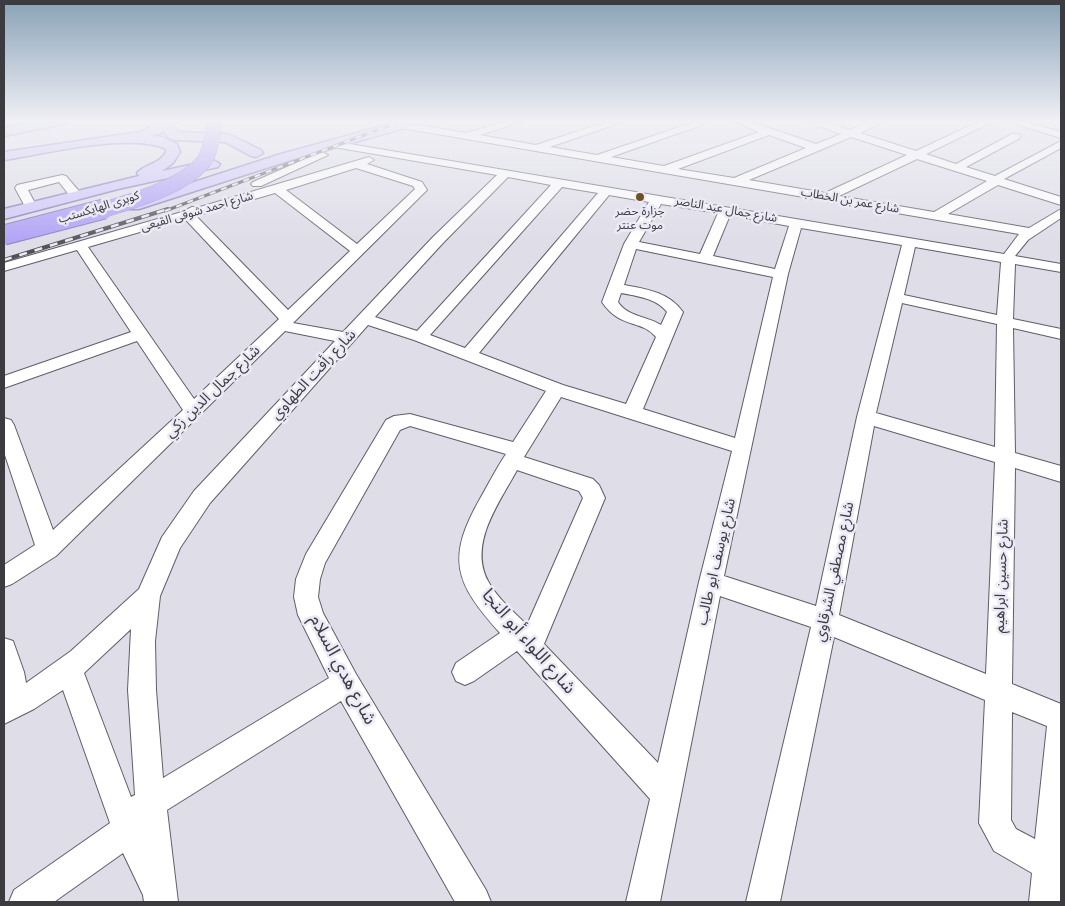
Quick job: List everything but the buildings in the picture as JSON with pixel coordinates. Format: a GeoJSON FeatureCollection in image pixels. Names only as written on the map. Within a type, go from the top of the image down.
{"type":"FeatureCollection","features":[{"type":"Feature","properties":{"kind":"highway","name":"كوبرى الهايكستب"},"geometry":{"type":"LineString","coordinates":[[4,224],[126,192],[170,174],[186,162]]}},
{"type":"Feature","properties":{"kind":"highway","name":"كوبرى الهايكستب"},"geometry":{"type":"LineString","coordinates":[[4,235],[119,204],[144,195],[185,176],[202,162]]}},
{"type":"Feature","properties":{"kind":"main road"},"geometry":{"type":"LineString","coordinates":[[78,194],[141,174],[165,162]]}},
{"type":"Feature","properties":{"kind":"main road"},"geometry":{"type":"LineString","coordinates":[[4,214],[37,206],[50,199],[218,162]]}},
{"type":"Feature","properties":{"kind":"main road"},"geometry":{"type":"LineString","coordinates":[[4,242],[125,209],[281,162]]}},
{"type":"Feature","properties":{"kind":"main road"},"geometry":{"type":"LineString","coordinates":[[156,176],[150,186],[152,189],[164,192],[182,191]]}},
{"type":"Feature","properties":{"kind":"main road"},"geometry":{"type":"LineString","coordinates":[[78,194],[118,196],[126,202],[125,209]]}},
{"type":"Feature","properties":{"kind":"street"},"geometry":{"type":"LineString","coordinates":[[295,162],[187,214],[284,322],[348,338]]}},
{"type":"Feature","properties":{"kind":"street","name":"شارع احمد شوقى القيعى"},"geometry":{"type":"LineString","coordinates":[[4,267],[277,189],[361,162]]}},
{"type":"Feature","properties":{"kind":"street","name":"شارع جمال عبد الناصر"},"geometry":{"type":"LineString","coordinates":[[507,162],[516,163],[560,182],[657,198],[728,196],[796,222],[910,242],[1061,262]]}},
{"type":"Feature","properties":{"kind":"street","name":"شارع جمال عبد الناصر"},"geometry":{"type":"LineString","coordinates":[[510,162],[728,196],[1061,268]]}},
{"type":"Feature","properties":{"kind":"street","name":"شارع عمر بن الخطاب"},"geometry":{"type":"LineString","coordinates":[[516,163],[530,162]]}},
{"type":"Feature","properties":{"kind":"street","name":"شارع عمر بن الخطاب"},"geometry":{"type":"LineString","coordinates":[[617,162],[665,170],[728,196],[827,197],[1031,232]]}},
{"type":"Feature","properties":{"kind":"street"},"geometry":{"type":"LineString","coordinates":[[665,170],[686,162]]}},
{"type":"Feature","properties":{"kind":"street"},"geometry":{"type":"LineString","coordinates":[[705,259],[728,196],[790,162]]}},
{"type":"Feature","properties":{"kind":"street"},"geometry":{"type":"LineString","coordinates":[[827,197],[905,162]]}},
{"type":"Feature","properties":{"kind":"street"},"geometry":{"type":"LineString","coordinates":[[944,162],[1061,197]]}},
{"type":"Feature","properties":{"kind":"street"},"geometry":{"type":"LineString","coordinates":[[950,162],[1061,201]]}},
{"type":"Feature","properties":{"kind":"street"},"geometry":{"type":"LineString","coordinates":[[961,165],[966,162]]}},
{"type":"Feature","properties":{"kind":"street"},"geometry":{"type":"LineString","coordinates":[[936,216],[1028,162]]}},
{"type":"Feature","properties":{"kind":"street"},"geometry":{"type":"LineString","coordinates":[[476,188],[516,163]]}},
{"type":"Feature","properties":{"kind":"street","name":"شارع رأفت الطهاوي"},"geometry":{"type":"LineString","coordinates":[[160,898],[145,743],[142,641],[148,596],[170,544],[202,497],[438,240],[516,163]]}},
{"type":"Feature","properties":{"kind":"street","name":"شارع جمال الدين زكي"},"geometry":{"type":"LineString","coordinates":[[4,577],[48,549],[421,190],[418,184],[384,175],[356,164]]}},
{"type":"Feature","properties":{"kind":"street"},"geometry":{"type":"LineString","coordinates":[[37,206],[20,188],[62,178],[78,194]]}},
{"type":"Feature","properties":{"kind":"street"},"geometry":{"type":"LineString","coordinates":[[420,337],[560,182]]}},
{"type":"Feature","properties":{"kind":"street"},"geometry":{"type":"LineString","coordinates":[[277,189],[358,251]]}},
{"type":"Feature","properties":{"kind":"street"},"geometry":{"type":"LineString","coordinates":[[468,355],[606,190]]}},
{"type":"Feature","properties":{"kind":"street"},"geometry":{"type":"LineString","coordinates":[[657,198],[631,244],[610,302],[613,308],[630,319],[652,325],[660,330],[664,337]]}},
{"type":"Feature","properties":{"kind":"street"},"geometry":{"type":"LineString","coordinates":[[1009,256],[1016,243],[1061,213]]}},
{"type":"Feature","properties":{"kind":"street","name":"شارع يوسف ابو طالب"},"geometry":{"type":"LineString","coordinates":[[643,902],[711,582],[781,274],[796,222]]}},
{"type":"Feature","properties":{"kind":"street","name":"شارع مصطفي الشرقاوي"},"geometry":{"type":"LineString","coordinates":[[763,902],[825,621],[866,417],[910,242]]}},
{"type":"Feature","properties":{"kind":"street"},"geometry":{"type":"LineString","coordinates":[[631,244],[781,274]]}},
{"type":"Feature","properties":{"kind":"street"},"geometry":{"type":"LineString","coordinates":[[80,245],[193,411]]}},
{"type":"Feature","properties":{"kind":"street","name":"شارع حسين ابراهيم"},"geometry":{"type":"LineString","coordinates":[[1009,256],[1005,322],[1005,459],[995,824],[1005,840],[1014,847],[1049,865]]}},
{"type":"Feature","properties":{"kind":"street"},"geometry":{"type":"LineString","coordinates":[[614,287],[660,298],[670,304],[675,312],[632,412]]}},
{"type":"Feature","properties":{"kind":"street"},"geometry":{"type":"LineString","coordinates":[[895,297],[1061,334]]}},
{"type":"Feature","properties":{"kind":"street"},"geometry":{"type":"LineString","coordinates":[[365,319],[420,337],[558,388],[743,447]]}},
{"type":"Feature","properties":{"kind":"street"},"geometry":{"type":"LineString","coordinates":[[4,382],[140,334]]}},
{"type":"Feature","properties":{"kind":"street","name":"شارع اللواء أبو النجا"},"geometry":{"type":"LineString","coordinates":[[558,388],[515,455],[477,524],[471,544],[471,564],[477,585],[490,604],[666,795]]}},
{"type":"Feature","properties":{"kind":"street"},"geometry":{"type":"LineString","coordinates":[[866,417],[1061,474]]}},
{"type":"Feature","properties":{"kind":"street","name":"شارع هدي السلام"},"geometry":{"type":"LineString","coordinates":[[474,902],[346,683],[311,616],[306,597],[308,579],[314,561],[393,425],[401,421],[410,420],[515,455]]}},
{"type":"Feature","properties":{"kind":"street"},"geometry":{"type":"LineString","coordinates":[[4,425],[48,549]]}},
{"type":"Feature","properties":{"kind":"street"},"geometry":{"type":"LineString","coordinates":[[465,672],[525,641],[594,498],[592,491],[586,485],[515,455]]}},
{"type":"Feature","properties":{"kind":"street"},"geometry":{"type":"LineString","coordinates":[[711,582],[825,621],[1061,718]]}},
{"type":"Feature","properties":{"kind":"street","name":"شارع رأفت الطهاوي"},"geometry":{"type":"LineString","coordinates":[[4,710],[39,692],[70,670],[148,596]]}},
{"type":"Feature","properties":{"kind":"street"},"geometry":{"type":"LineString","coordinates":[[4,650],[14,682],[13,692],[4,706]]}},
{"type":"Feature","properties":{"kind":"street","name":"شارع رأفت الطهاوي"},"geometry":{"type":"LineString","coordinates":[[70,670],[126,825],[160,898]]}},
{"type":"Feature","properties":{"kind":"street"},"geometry":{"type":"LineString","coordinates":[[26,902],[126,825],[152,801],[346,683]]}},
{"type":"Feature","properties":{"kind":"street"},"geometry":{"type":"LineString","coordinates":[[1046,902],[1061,726]]}},
{"type":"Feature","properties":{"kind":"railway"},"geometry":{"type":"LineString","coordinates":[[165,211],[292,162]]}},
{"type":"Feature","properties":{"kind":"railway"},"geometry":{"type":"LineString","coordinates":[[4,260],[168,209]]}},
{"type":"Feature","properties":{"kind":"place","name":"جزارة حضر موت عنتر"},"geometry":{"type":"Point","coordinates":[640,197]}}]}
